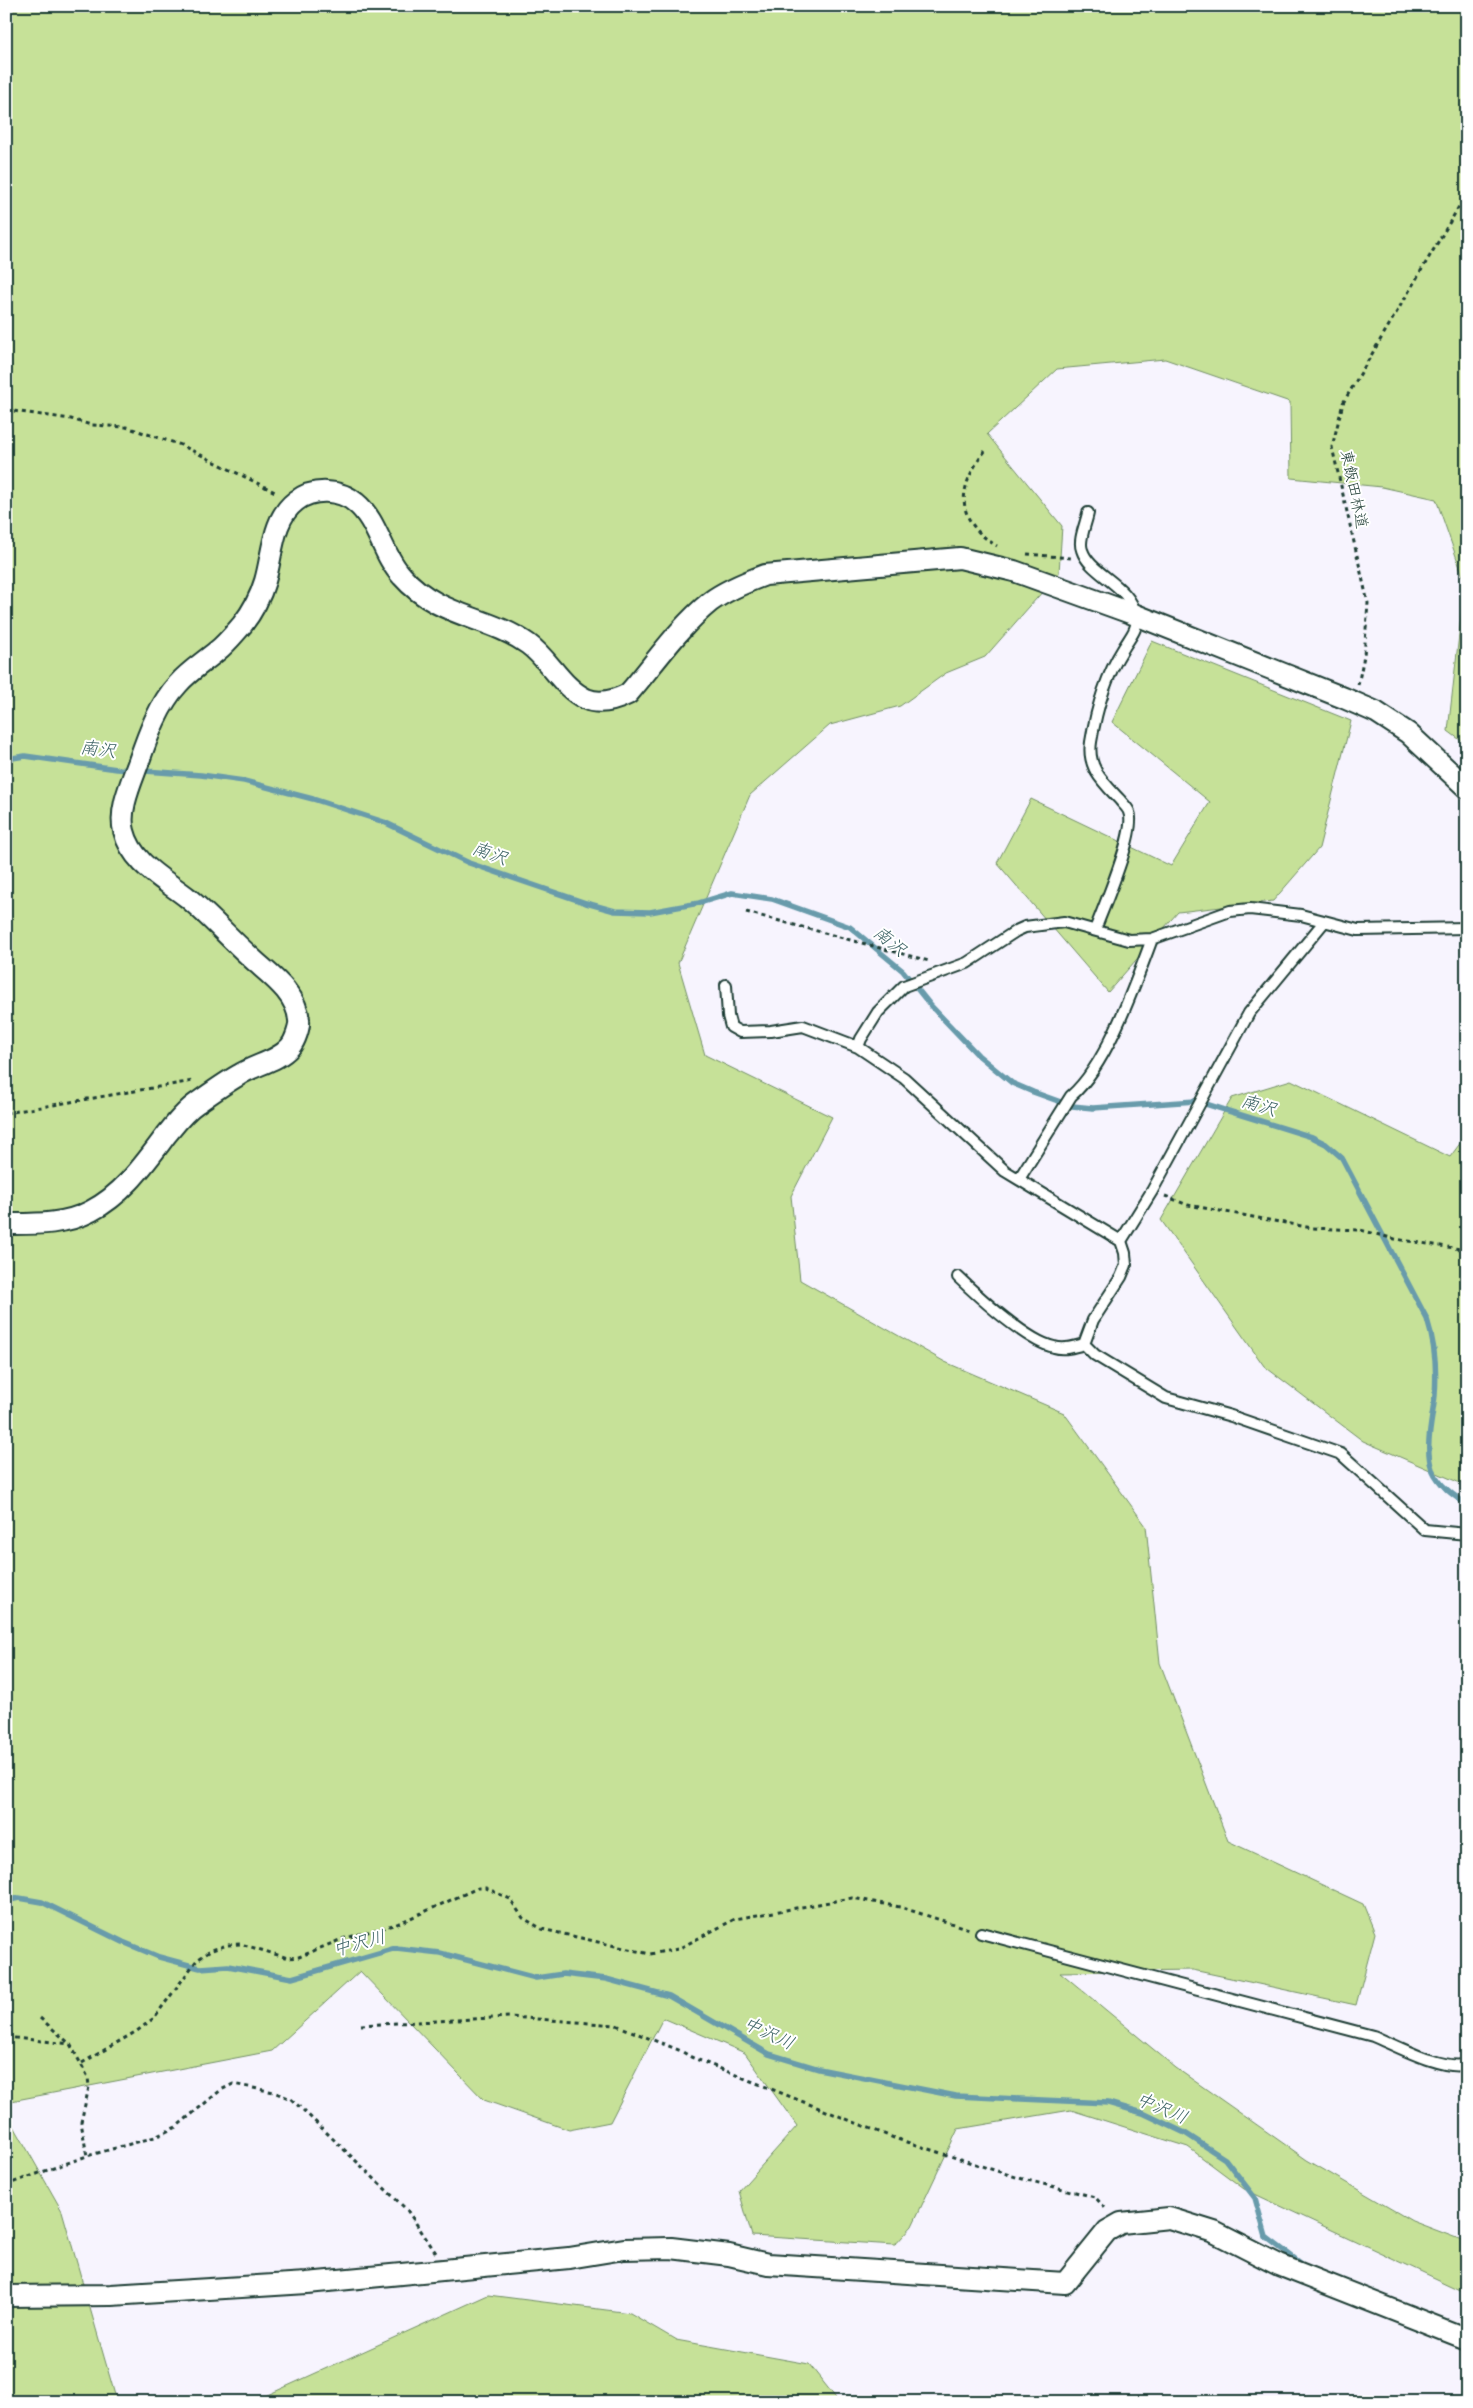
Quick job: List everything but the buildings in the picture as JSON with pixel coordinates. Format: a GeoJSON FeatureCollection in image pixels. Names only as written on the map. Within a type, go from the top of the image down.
{"type":"FeatureCollection","features":[{"type":"Feature","properties":{"kind":"street"},"geometry":{"type":"LineString","coordinates":[[6,1224],[49,1224],[88,1213],[108,1201],[132,1180],[189,1108],[241,1073],[275,1057],[289,1048],[296,1035],[299,1020],[293,1003],[281,984],[186,897],[160,879],[138,859],[123,829],[124,812],[130,785],[167,698],[178,684],[221,648],[256,606],[283,514],[294,502],[311,493],[332,492],[355,501],[369,518],[385,552],[399,574],[418,592],[435,604],[511,634],[531,646],[571,687],[586,699],[602,702],[618,699],[628,694],[681,629],[711,601],[740,584],[765,575],[960,558],[1014,571],[1136,615],[1376,712],[1408,733],[1467,788]]}},
{"type":"Feature","properties":{"kind":"street"},"geometry":{"type":"LineString","coordinates":[[6,2296],[111,2296],[444,2271],[569,2258],[624,2249],[671,2248],[729,2255],[768,2264],[1065,2283],[1107,2231],[1121,2224],[1169,2218],[1214,2232],[1279,2265],[1467,2339]]}},
{"type":"Feature","properties":{"kind":"lane"},"geometry":{"type":"LineString","coordinates":[[1088,514],[1082,538],[1082,550],[1088,560],[1129,598],[1138,626],[1121,652],[1105,688],[1095,721],[1091,745],[1091,763],[1097,775],[1129,811],[1131,822],[1116,875],[1095,930]]}},
{"type":"Feature","properties":{"kind":"lane"},"geometry":{"type":"LineString","coordinates":[[858,1047],[860,1039],[878,1012],[904,986],[967,963],[1016,931],[1064,922],[1129,940],[1152,939],[1230,911],[1250,909],[1301,915],[1358,930],[1467,928]]}},
{"type":"Feature","properties":{"kind":"lane"},"geometry":{"type":"LineString","coordinates":[[1120,1241],[1152,1191],[1249,1013],[1324,922]]}},
{"type":"Feature","properties":{"kind":"lane"},"geometry":{"type":"LineString","coordinates":[[1019,1179],[1071,1096],[1082,1086],[1094,1069],[1136,983],[1152,939]]}},
{"type":"Feature","properties":{"kind":"lane"},"geometry":{"type":"LineString","coordinates":[[726,985],[728,1016],[731,1027],[740,1032],[771,1031],[803,1026],[858,1047],[904,1078],[1005,1171],[1120,1241],[1125,1253],[1126,1265],[1121,1278],[1093,1320],[1084,1344]]}},
{"type":"Feature","properties":{"kind":"lane"},"geometry":{"type":"LineString","coordinates":[[958,1277],[989,1307],[1042,1342],[1054,1347],[1071,1348],[1084,1344]]}},
{"type":"Feature","properties":{"kind":"lane"},"geometry":{"type":"LineString","coordinates":[[1084,1344],[1095,1355],[1166,1398],[1231,1416],[1341,1454],[1425,1530],[1467,1534]]}},
{"type":"Feature","properties":{"kind":"lane"},"geometry":{"type":"LineString","coordinates":[[981,1933],[1373,2036],[1431,2060],[1450,2064],[1467,2064]]}},
{"type":"Feature","properties":{"kind":"path","name":"東飯田林道"},"geometry":{"type":"LineString","coordinates":[[1353,702],[1364,656],[1368,603],[1332,447],[1343,403],[1467,193]]}},
{"type":"Feature","properties":{"kind":"path"},"geometry":{"type":"LineString","coordinates":[[6,410],[71,419],[91,425],[126,427],[181,445],[294,502]]}},
{"type":"Feature","properties":{"kind":"path"},"geometry":{"type":"LineString","coordinates":[[985,451],[972,468],[967,479],[964,491],[964,508],[976,530],[987,540],[1005,548]]}},
{"type":"Feature","properties":{"kind":"path"},"geometry":{"type":"LineString","coordinates":[[1019,552],[1088,560]]}},
{"type":"Feature","properties":{"kind":"path"},"geometry":{"type":"LineString","coordinates":[[746,912],[937,963]]}},
{"type":"Feature","properties":{"kind":"path"},"geometry":{"type":"LineString","coordinates":[[6,1113],[194,1081]]}},
{"type":"Feature","properties":{"kind":"path"},"geometry":{"type":"LineString","coordinates":[[1152,1191],[1188,1205],[1312,1228],[1360,1230],[1395,1239],[1467,1250]]}},
{"type":"Feature","properties":{"kind":"path"},"geometry":{"type":"LineString","coordinates":[[82,2063],[138,2031],[154,2018],[197,1960],[212,1950],[227,1945],[241,1944],[288,1958],[299,1957],[342,1939],[397,1924],[478,1888],[486,1888],[510,1899],[523,1918],[542,1929],[650,1954],[678,1949],[735,1919],[852,1898],[900,1907],[981,1933]]}},
{"type":"Feature","properties":{"kind":"path"},"geometry":{"type":"LineString","coordinates":[[361,2025],[511,2017],[616,2024],[691,2057],[894,2138],[1019,2178],[1095,2197],[1121,2224]]}},
{"type":"Feature","properties":{"kind":"path"},"geometry":{"type":"LineString","coordinates":[[40,2018],[70,2044],[88,2077],[89,2087],[81,2122],[87,2156]]}},
{"type":"Feature","properties":{"kind":"path"},"geometry":{"type":"LineString","coordinates":[[6,2037],[70,2044]]}},
{"type":"Feature","properties":{"kind":"path"},"geometry":{"type":"LineString","coordinates":[[6,2186],[87,2156],[155,2136],[176,2127],[221,2090],[233,2084],[274,2092],[291,2099],[304,2110],[407,2210],[429,2240],[444,2271]]}},
{"type":"Feature","properties":{"kind":"green space"},"geometry":{"type":"Polygon","coordinates":[[[6,6],[1467,6],[1467,745],[1448,731],[1465,582],[1436,499],[1382,487],[1291,478],[1290,402],[1165,359],[1057,369],[987,434],[1062,526],[1059,573],[985,657],[946,673],[900,706],[830,725],[750,795],[678,963],[705,1055],[832,1117],[791,1196],[800,1280],[945,1362],[1064,1413],[1146,1526],[1160,1663],[1228,1841],[1363,1904],[1375,1933],[1356,2005],[1193,1970],[1060,1972],[1176,2068],[1307,2160],[1412,2221],[1467,2242],[1467,2293],[1244,2189],[1188,2147],[1071,2110],[958,2129],[912,2226],[895,2245],[752,2236],[739,2191],[797,2126],[745,2053],[663,2018],[610,2122],[569,2130],[484,2100],[360,1971],[272,2051],[6,2102],[6,6]]]}},
{"type":"Feature","properties":{"kind":"green space"},"geometry":{"type":"Polygon","coordinates":[[[1152,641],[1351,721],[1319,848],[1273,901],[1178,912],[1108,992],[997,863],[1031,799],[1171,866],[1210,802],[1112,722],[1152,641]]]}},
{"type":"Feature","properties":{"kind":"green space"},"geometry":{"type":"Polygon","coordinates":[[[1291,1080],[1450,1157],[1467,1134],[1467,1486],[1363,1441],[1264,1366],[1161,1220],[1232,1098],[1291,1080]]]}},
{"type":"Feature","properties":{"kind":"green space"},"geometry":{"type":"Polygon","coordinates":[[[6,2112],[62,2211],[117,2402],[6,2402],[6,2112]]]}},
{"type":"Feature","properties":{"kind":"green space"},"geometry":{"type":"Polygon","coordinates":[[[488,2295],[630,2313],[676,2340],[809,2364],[839,2402],[252,2402],[488,2295]]]}},
{"type":"Feature","properties":{"kind":"waterway","name":"南沢"},"geometry":{"type":"LineString","coordinates":[[6,759],[25,756],[117,769],[201,775],[244,781],[313,799],[384,822],[469,863],[615,911],[650,912],[699,903],[732,893],[772,899],[850,927],[903,971],[931,1006],[978,1055],[1012,1083],[1072,1106],[1093,1108],[1196,1101],[1312,1137],[1326,1144],[1342,1158],[1427,1319],[1434,1347],[1436,1376],[1429,1442],[1430,1460],[1432,1469],[1442,1485],[1467,1504]]}},
{"type":"Feature","properties":{"kind":"waterway","name":"中沢川"},"geometry":{"type":"LineString","coordinates":[[6,1901],[19,1898],[42,1902],[123,1942],[159,1957],[200,1968],[228,1966],[292,1978],[396,1948],[440,1953],[536,1978],[563,1974],[606,1979],[669,1996],[769,2054],[819,2069],[956,2096],[1108,2103],[1143,2113],[1185,2133],[1225,2159],[1255,2198],[1266,2237],[1303,2265]]}}]}
